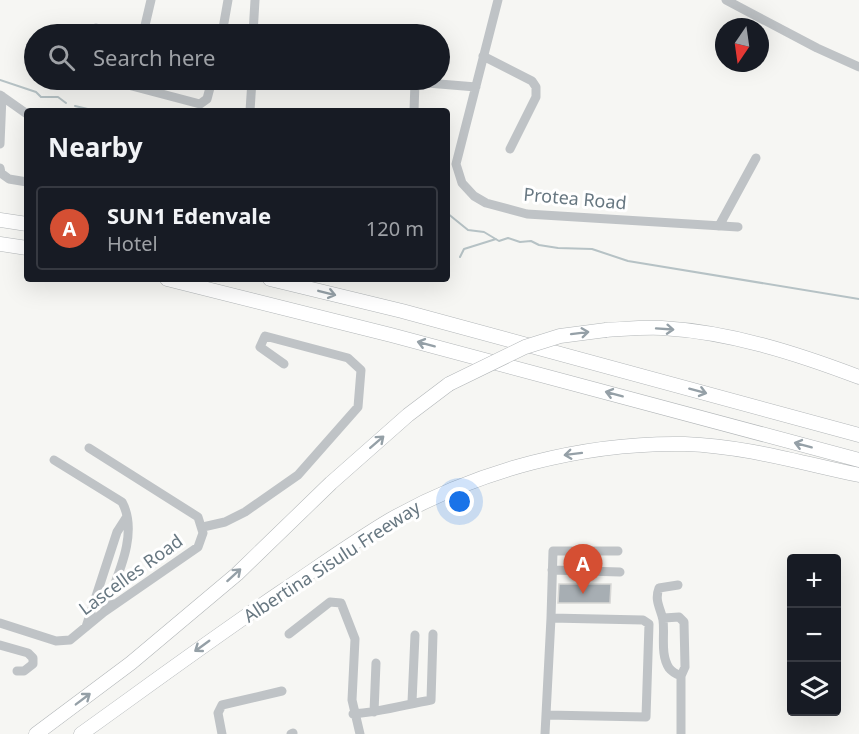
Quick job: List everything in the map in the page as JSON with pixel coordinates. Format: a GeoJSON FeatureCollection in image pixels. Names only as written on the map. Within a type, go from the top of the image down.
{"type":"FeatureCollection","features":[{"type":"Feature","properties":{"kind":"highway"},"geometry":{"type":"LineString","coordinates":[[0,220],[24,224]]}},
{"type":"Feature","properties":{"kind":"highway"},"geometry":{"type":"LineString","coordinates":[[0,244],[24,248]]}},
{"type":"Feature","properties":{"kind":"highway"},"geometry":{"type":"LineString","coordinates":[[179,282],[391,335],[859,460]]}},
{"type":"Feature","properties":{"kind":"highway"},"geometry":{"type":"LineString","coordinates":[[282,282],[425,317],[859,435]]}},
{"type":"Feature","properties":{"kind":"highway"},"geometry":{"type":"LineString","coordinates":[[36,734],[131,663],[219,589],[340,475],[408,415],[448,384],[525,347],[560,336],[606,330],[661,328],[715,334],[767,345],[859,377]]}},
{"type":"Feature","properties":{"kind":"highway","name":"Albertina Sisulu Freeway"},"geometry":{"type":"LineString","coordinates":[[81,734],[216,636],[390,520],[441,494],[489,476],[561,456],[640,446],[685,444],[731,448],[859,475]]}},
{"type":"Feature","properties":{"kind":"street"},"geometry":{"type":"LineString","coordinates":[[145,24],[151,0]]}},
{"type":"Feature","properties":{"kind":"street"},"geometry":{"type":"LineString","coordinates":[[224,24],[228,0]]}},
{"type":"Feature","properties":{"kind":"street"},"geometry":{"type":"LineString","coordinates":[[254,24],[255,0]]}},
{"type":"Feature","properties":{"kind":"street","name":"Protea Road"},"geometry":{"type":"LineString","coordinates":[[498,0],[456,164],[462,183],[486,202],[527,214],[738,227]]}},
{"type":"Feature","properties":{"kind":"street"},"geometry":{"type":"LineString","coordinates":[[726,0],[817,48],[859,67]]}},
{"type":"Feature","properties":{"kind":"street"},"geometry":{"type":"LineString","coordinates":[[483,56],[532,81],[536,87],[536,97],[510,149]]}},
{"type":"Feature","properties":{"kind":"street"},"geometry":{"type":"LineString","coordinates":[[450,84],[476,87]]}},
{"type":"Feature","properties":{"kind":"street"},"geometry":{"type":"LineString","coordinates":[[147,90],[200,104],[207,99],[209,90]]}},
{"type":"Feature","properties":{"kind":"street"},"geometry":{"type":"LineString","coordinates":[[250,108],[251,90]]}},
{"type":"Feature","properties":{"kind":"street"},"geometry":{"type":"LineString","coordinates":[[414,108],[415,90]]}},
{"type":"Feature","properties":{"kind":"street"},"geometry":{"type":"LineString","coordinates":[[1,96],[24,112]]}},
{"type":"Feature","properties":{"kind":"street"},"geometry":{"type":"LineString","coordinates":[[0,144],[1,96]]}},
{"type":"Feature","properties":{"kind":"street"},"geometry":{"type":"LineString","coordinates":[[719,226],[756,158]]}},
{"type":"Feature","properties":{"kind":"street"},"geometry":{"type":"LineString","coordinates":[[0,168],[1,173],[9,179],[24,182]]}},
{"type":"Feature","properties":{"kind":"street"},"geometry":{"type":"LineString","coordinates":[[203,527],[225,522],[245,512],[298,475],[358,407],[361,370],[348,358],[265,336],[260,347],[284,364]]}},
{"type":"Feature","properties":{"kind":"street","name":"Lascelles Road"},"geometry":{"type":"LineString","coordinates":[[0,623],[62,642],[70,640],[104,612],[198,547],[203,527],[198,517],[88,448]]}},
{"type":"Feature","properties":{"kind":"street"},"geometry":{"type":"LineString","coordinates":[[54,460],[122,502],[128,539],[104,612]]}},
{"type":"Feature","properties":{"kind":"street"},"geometry":{"type":"LineString","coordinates":[[86,627],[108,556],[117,532],[126,518]]}},
{"type":"Feature","properties":{"kind":"street"},"geometry":{"type":"LineString","coordinates":[[545,734],[552,555],[556,550],[618,551]]}},
{"type":"Feature","properties":{"kind":"street"},"geometry":{"type":"LineString","coordinates":[[108,556],[122,561]]}},
{"type":"Feature","properties":{"kind":"street"},"geometry":{"type":"LineString","coordinates":[[552,570],[620,572]]}},
{"type":"Feature","properties":{"kind":"street"},"geometry":{"type":"LineString","coordinates":[[678,585],[662,586],[658,592],[658,608],[664,618],[664,651],[667,665],[673,673],[681,675]]}},
{"type":"Feature","properties":{"kind":"street"},"geometry":{"type":"LineString","coordinates":[[289,634],[330,602],[341,603],[355,639],[353,714],[360,734]]}},
{"type":"Feature","properties":{"kind":"street"},"geometry":{"type":"LineString","coordinates":[[664,618],[679,617],[684,622],[685,667],[681,675],[681,734]]}},
{"type":"Feature","properties":{"kind":"street"},"geometry":{"type":"LineString","coordinates":[[546,715],[643,718],[646,717],[648,705],[649,624],[643,620],[551,618]]}},
{"type":"Feature","properties":{"kind":"street"},"geometry":{"type":"LineString","coordinates":[[353,714],[385,711],[432,698],[433,634]]}},
{"type":"Feature","properties":{"kind":"street"},"geometry":{"type":"LineString","coordinates":[[412,702],[415,635]]}},
{"type":"Feature","properties":{"kind":"street"},"geometry":{"type":"LineString","coordinates":[[0,645],[28,653],[33,658],[33,664],[28,669],[17,671]]}},
{"type":"Feature","properties":{"kind":"street"},"geometry":{"type":"LineString","coordinates":[[374,712],[376,663]]}},
{"type":"Feature","properties":{"kind":"street"},"geometry":{"type":"LineString","coordinates":[[222,734],[218,713],[222,705],[282,691]]}},
{"type":"Feature","properties":{"kind":"building"},"geometry":{"type":"Polygon","coordinates":[[[559,584],[611,584],[610,603],[558,603],[559,584]]]}},
{"type":"Feature","properties":{"kind":"waterway"},"geometry":{"type":"LineString","coordinates":[[0,80],[24,88]]}},
{"type":"Feature","properties":{"kind":"waterway"},"geometry":{"type":"LineString","coordinates":[[30,90],[41,97],[58,97],[66,103]]}},
{"type":"Feature","properties":{"kind":"waterway"},"geometry":{"type":"LineString","coordinates":[[75,106],[83,108]]}},
{"type":"Feature","properties":{"kind":"waterway"},"geometry":{"type":"LineString","coordinates":[[450,215],[468,230],[484,232],[499,241],[508,238],[558,248],[592,249],[628,261],[859,299]]}},
{"type":"Feature","properties":{"kind":"waterway"},"geometry":{"type":"LineString","coordinates":[[460,257],[464,249],[496,239]]}},
{"type":"Feature","properties":{"kind":"place","name":"SUN1 Edenvale"},"geometry":{"type":"Point","coordinates":[583,594]}}]}
